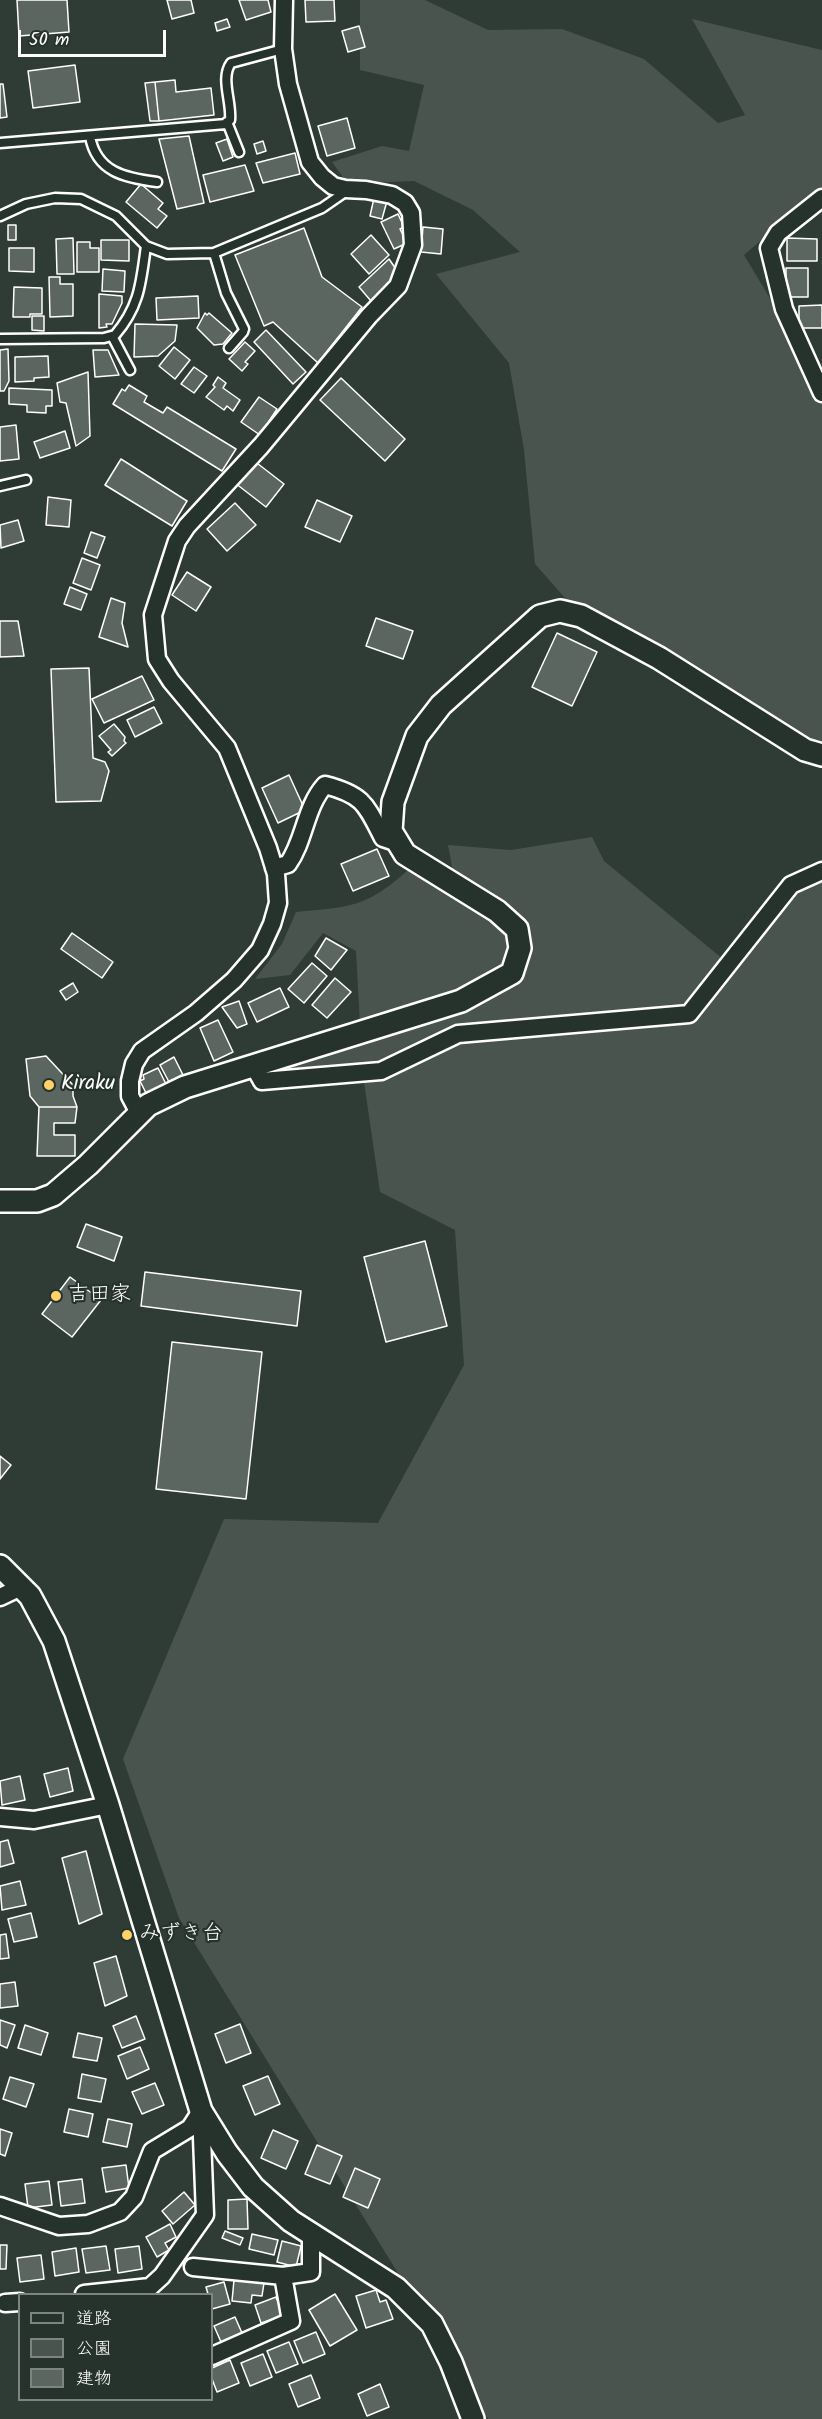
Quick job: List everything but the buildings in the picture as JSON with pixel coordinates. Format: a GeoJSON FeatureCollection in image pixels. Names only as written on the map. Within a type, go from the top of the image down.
{"type":"FeatureCollection","features":[{"type":"Feature","properties":{"kind":"street"},"geometry":{"type":"LineString","coordinates":[[139,1113],[130,1096],[130,1081],[134,1064],[142,1052],[196,1013],[234,980],[260,950],[272,924],[278,903],[274,868],[227,748],[171,681],[157,658],[153,615],[177,541],[187,526],[261,446],[369,316],[398,286],[413,245],[411,213],[405,203],[392,195],[333,186],[310,162],[288,84],[283,49],[284,0]]}},
{"type":"Feature","properties":{"kind":"street"},"geometry":{"type":"LineString","coordinates":[[822,198],[778,233],[769,248],[784,309],[822,393]]}},
{"type":"Feature","properties":{"kind":"street"},"geometry":{"type":"LineString","coordinates":[[0,1201],[37,1201],[53,1195],[88,1165],[148,1104],[185,1087],[461,1001],[512,973],[520,948],[517,929],[497,911],[405,854],[391,831],[393,802],[417,736],[441,705],[540,616],[560,611],[581,616],[659,658],[806,750],[822,755]]}},
{"type":"Feature","properties":{"kind":"street"},"geometry":{"type":"LineString","coordinates":[[274,868],[288,864],[298,850],[315,797],[325,785],[358,797],[367,807],[383,838],[398,843]]}},
{"type":"Feature","properties":{"kind":"street"},"geometry":{"type":"LineString","coordinates":[[253,1065],[262,1082],[381,1071],[458,1034],[688,1014],[791,885],[822,871]]}},
{"type":"Feature","properties":{"kind":"street"},"geometry":{"type":"LineString","coordinates":[[0,1566],[30,1596],[54,1641],[108,1805],[201,2111],[205,2216],[162,2276],[150,2288],[103,2293]]}},
{"type":"Feature","properties":{"kind":"street"},"geometry":{"type":"LineString","coordinates":[[0,1597],[21,1587]]}},
{"type":"Feature","properties":{"kind":"street"},"geometry":{"type":"LineString","coordinates":[[0,1817],[34,1820],[108,1805]]}},
{"type":"Feature","properties":{"kind":"street"},"geometry":{"type":"LineString","coordinates":[[0,2206],[59,2226],[88,2224],[120,2212],[134,2197],[152,2151],[190,2128],[201,2111]]}},
{"type":"Feature","properties":{"kind":"street"},"geometry":{"type":"LineString","coordinates":[[201,2111],[227,2153],[253,2187],[291,2221],[396,2289],[432,2324],[451,2362],[473,2419]]}},
{"type":"Feature","properties":{"kind":"street"},"geometry":{"type":"LineString","coordinates":[[193,2267],[283,2276],[311,2272],[311,2233]]}},
{"type":"Feature","properties":{"kind":"street"},"geometry":{"type":"LineString","coordinates":[[213,2356],[291,2321],[283,2276]]}},
{"type":"Feature","properties":{"kind":"lane"},"geometry":{"type":"LineString","coordinates":[[239,152],[228,122],[231,113],[228,68],[231,63],[283,49]]}},
{"type":"Feature","properties":{"kind":"lane"},"geometry":{"type":"LineString","coordinates":[[0,143],[217,125],[228,122]]}},
{"type":"Feature","properties":{"kind":"lane"},"geometry":{"type":"LineString","coordinates":[[90,136],[96,154],[114,173],[157,182]]}},
{"type":"Feature","properties":{"kind":"lane"},"geometry":{"type":"LineString","coordinates":[[0,216],[26,204],[55,198],[81,199],[116,216],[146,246],[167,254],[214,253],[322,208],[348,189]]}},
{"type":"Feature","properties":{"kind":"lane"},"geometry":{"type":"LineString","coordinates":[[0,339],[112,336],[122,328],[138,299],[146,246]]}},
{"type":"Feature","properties":{"kind":"lane"},"geometry":{"type":"LineString","coordinates":[[214,253],[226,293],[244,329],[229,348]]}},
{"type":"Feature","properties":{"kind":"lane"},"geometry":{"type":"LineString","coordinates":[[112,336],[130,370]]}},
{"type":"Feature","properties":{"kind":"lane"},"geometry":{"type":"LineString","coordinates":[[0,486],[26,480]]}},
{"type":"Feature","properties":{"kind":"green space"},"geometry":{"type":"Polygon","coordinates":[[[360,0],[425,0],[488,30],[562,29],[644,59],[718,123],[745,115],[692,19],[822,50],[822,188],[744,255],[822,385],[822,754],[581,616],[535,564],[524,450],[509,363],[436,274],[520,252],[473,210],[414,181],[348,184],[332,162],[382,146],[409,151],[424,85],[360,70],[360,0]]]}},
{"type":"Feature","properties":{"kind":"green space"},"geometry":{"type":"Polygon","coordinates":[[[592,837],[604,861],[729,964],[822,866],[822,2419],[488,2419],[179,1918],[123,1759],[224,1519],[378,1523],[464,1365],[455,1230],[380,1192],[363,1075],[309,1077],[288,1068],[361,1043],[356,951],[323,933],[290,975],[255,979],[282,944],[296,912],[344,907],[368,899],[408,870],[444,889],[453,872],[448,845],[511,850],[592,837]]]}},
{"type":"Feature","properties":{"kind":"place","name":"Kiraku"},"geometry":{"type":"Point","coordinates":[49,1085]}},
{"type":"Feature","properties":{"kind":"place","name":"吉田家"},"geometry":{"type":"Point","coordinates":[56,1296]}},
{"type":"Feature","properties":{"kind":"place","name":"みずき台"},"geometry":{"type":"Point","coordinates":[127,1935]}}]}
